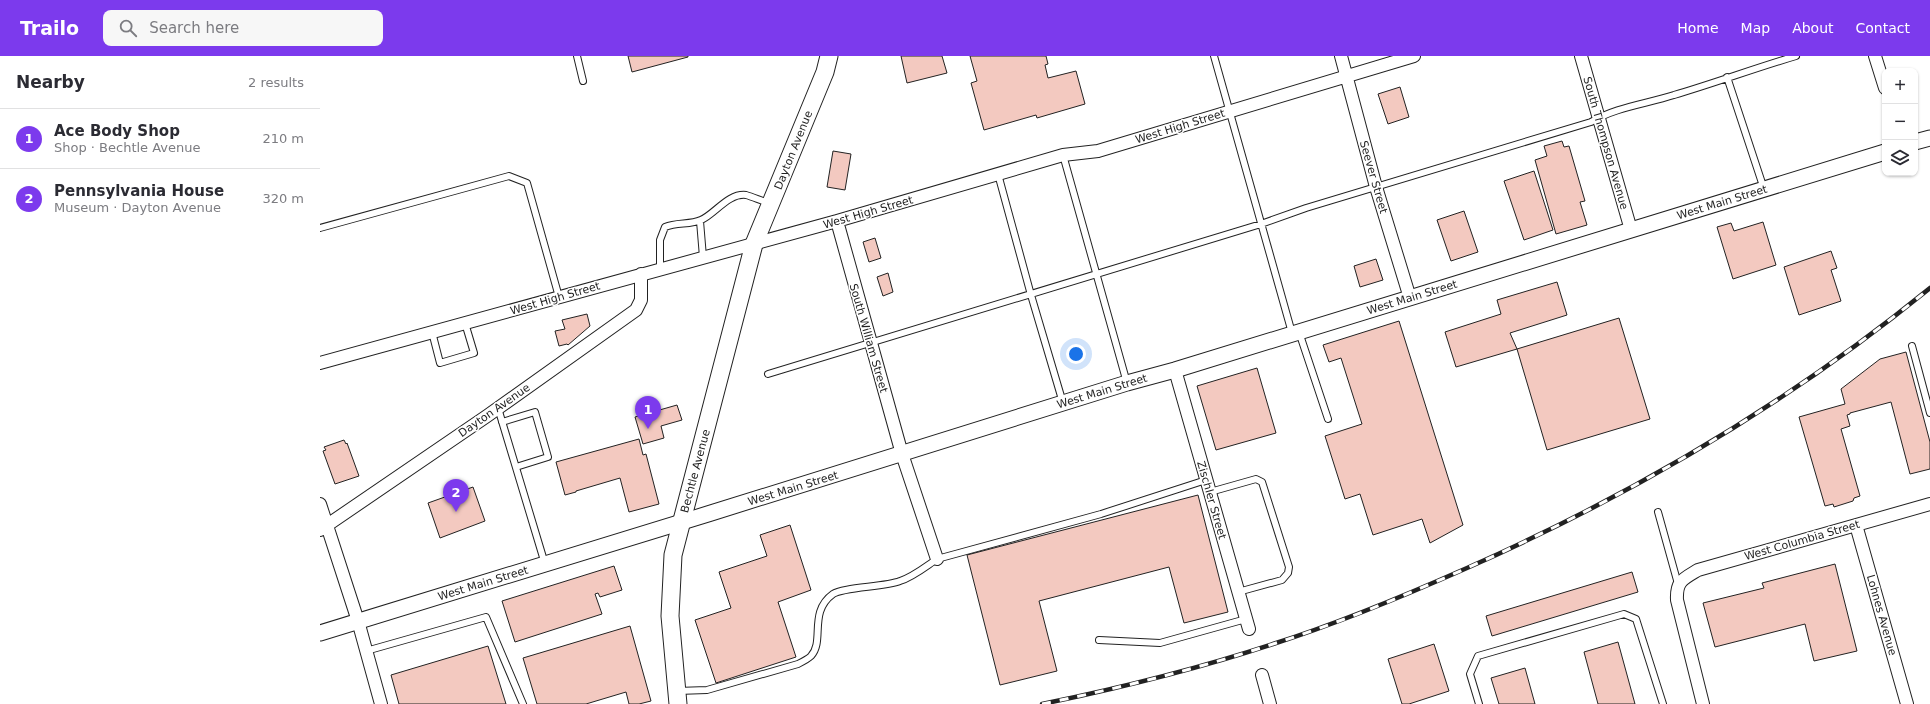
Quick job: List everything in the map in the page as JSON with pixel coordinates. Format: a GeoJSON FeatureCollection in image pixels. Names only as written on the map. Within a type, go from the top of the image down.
{"type":"FeatureCollection","features":[{"type":"Feature","properties":{"kind":"main road","name":"Dayton Avenue"},"geometry":{"type":"LineString","coordinates":[[754,244],[825,72],[829,56]]}},
{"type":"Feature","properties":{"kind":"main road","name":"Bechtle Avenue"},"geometry":{"type":"LineString","coordinates":[[677,697],[670,616],[673,555],[754,244]]}},
{"type":"Feature","properties":{"kind":"street","name":"Seever Street"},"geometry":{"type":"LineString","coordinates":[[1341,56],[1348,76],[1376,187],[1410,298]]}},
{"type":"Feature","properties":{"kind":"street","name":"West High Street"},"geometry":{"type":"LineString","coordinates":[[320,362],[837,221],[1063,155],[1098,151],[1414,56]]}},
{"type":"Feature","properties":{"kind":"street","name":"South Thompson Avenue"},"geometry":{"type":"LineString","coordinates":[[1581,56],[1631,230]]}},
{"type":"Feature","properties":{"kind":"street"},"geometry":{"type":"LineString","coordinates":[[1875,56],[1882,78]]}},
{"type":"Feature","properties":{"kind":"street"},"geometry":{"type":"LineString","coordinates":[[1918,141],[1930,138]]}},
{"type":"Feature","properties":{"kind":"street","name":"West Main Street"},"geometry":{"type":"LineString","coordinates":[[320,633],[1128,383],[1175,370],[1882,153]]}},
{"type":"Feature","properties":{"kind":"street","name":"South William Street"},"geometry":{"type":"LineString","coordinates":[[837,221],[902,454],[937,559]]}},
{"type":"Feature","properties":{"kind":"street","name":"Dayton Avenue"},"geometry":{"type":"LineString","coordinates":[[323,527],[498,408],[636,310],[641,300],[641,274]]}},
{"type":"Feature","properties":{"kind":"street","name":"Zischler Street"},"geometry":{"type":"LineString","coordinates":[[1175,370],[1247,624]]}},
{"type":"Feature","properties":{"kind":"street"},"geometry":{"type":"LineString","coordinates":[[320,504],[323,527],[358,621],[381,704]]}},
{"type":"Feature","properties":{"kind":"street","name":"West Columbia Street"},"geometry":{"type":"LineString","coordinates":[[1678,584],[1684,578],[1698,570],[1930,504]]}},
{"type":"Feature","properties":{"kind":"street","name":"Lohnes Avenue"},"geometry":{"type":"LineString","coordinates":[[1856,525],[1907,704]]}},
{"type":"Feature","properties":{"kind":"street"},"geometry":{"type":"LineString","coordinates":[[1678,584],[1677,600],[1703,704]]}},
{"type":"Feature","properties":{"kind":"street"},"geometry":{"type":"LineString","coordinates":[[1262,675],[1270,704]]}},
{"type":"Feature","properties":{"kind":"lane"},"geometry":{"type":"LineString","coordinates":[[577,56],[583,81]]}},
{"type":"Feature","properties":{"kind":"lane"},"geometry":{"type":"LineString","coordinates":[[1214,56],[1262,224],[1296,333],[1328,419]]}},
{"type":"Feature","properties":{"kind":"lane"},"geometry":{"type":"LineString","coordinates":[[768,374],[871,344],[1262,224],[1306,208],[1591,122],[1604,114],[1674,95],[1796,56]]}},
{"type":"Feature","properties":{"kind":"lane"},"geometry":{"type":"LineString","coordinates":[[1727,78],[1764,189]]}},
{"type":"Feature","properties":{"kind":"lane"},"geometry":{"type":"LineString","coordinates":[[1063,155],[1128,383]]}},
{"type":"Feature","properties":{"kind":"lane"},"geometry":{"type":"LineString","coordinates":[[998,174],[1031,295],[1063,403]]}},
{"type":"Feature","properties":{"kind":"lane"},"geometry":{"type":"LineString","coordinates":[[320,228],[509,176],[527,183],[559,297]]}},
{"type":"Feature","properties":{"kind":"lane"},"geometry":{"type":"LineString","coordinates":[[660,269],[660,240],[665,227],[673,223],[700,221],[726,202],[739,195],[770,204]]}},
{"type":"Feature","properties":{"kind":"lane"},"geometry":{"type":"LineString","coordinates":[[700,221],[703,257]]}},
{"type":"Feature","properties":{"kind":"lane"},"geometry":{"type":"LineString","coordinates":[[432,332],[440,363],[474,354],[465,323]]}},
{"type":"Feature","properties":{"kind":"lane"},"geometry":{"type":"LineString","coordinates":[[1912,346],[1930,413]]}},
{"type":"Feature","properties":{"kind":"lane"},"geometry":{"type":"LineString","coordinates":[[498,408],[545,564]]}},
{"type":"Feature","properties":{"kind":"lane"},"geometry":{"type":"LineString","coordinates":[[502,422],[535,412],[548,457],[516,467]]}},
{"type":"Feature","properties":{"kind":"lane"},"geometry":{"type":"LineString","coordinates":[[1210,492],[1256,479],[1262,482],[1289,566],[1288,573],[1282,580],[1238,592]]}},
{"type":"Feature","properties":{"kind":"lane"},"geometry":{"type":"LineString","coordinates":[[677,697],[798,664],[811,656],[815,649],[819,616],[824,602],[835,593],[900,582],[920,571],[937,559],[1101,514],[1206,480]]}},
{"type":"Feature","properties":{"kind":"lane"},"geometry":{"type":"LineString","coordinates":[[1658,512],[1678,584]]}},
{"type":"Feature","properties":{"kind":"lane"},"geometry":{"type":"LineString","coordinates":[[1479,704],[1470,674],[1478,656],[1624,614],[1636,619],[1663,704]]}},
{"type":"Feature","properties":{"kind":"lane"},"geometry":{"type":"LineString","coordinates":[[366,651],[486,617],[523,704]]}},
{"type":"Feature","properties":{"kind":"lane"},"geometry":{"type":"LineString","coordinates":[[1099,640],[1160,643],[1247,624]]}},
{"type":"Feature","properties":{"kind":"building"},"geometry":{"type":"Polygon","coordinates":[[[628,56],[688,56],[688,57],[632,72],[628,56]]]}},
{"type":"Feature","properties":{"kind":"building"},"geometry":{"type":"Polygon","coordinates":[[[901,56],[942,56],[947,73],[907,83],[901,56]]]}},
{"type":"Feature","properties":{"kind":"building"},"geometry":{"type":"Polygon","coordinates":[[[970,56],[1046,56],[1048,64],[1045,65],[1048,78],[1076,71],[1085,104],[1037,118],[1036,115],[984,130],[971,83],[977,81],[970,56]]]}},
{"type":"Feature","properties":{"kind":"building"},"geometry":{"type":"Polygon","coordinates":[[[1400,87],[1409,117],[1388,124],[1378,94],[1400,87]]]}},
{"type":"Feature","properties":{"kind":"building"},"geometry":{"type":"Polygon","coordinates":[[[1562,141],[1564,147],[1569,146],[1585,201],[1580,202],[1587,225],[1556,234],[1535,160],[1547,156],[1544,146],[1562,141]]]}},
{"type":"Feature","properties":{"kind":"building"},"geometry":{"type":"Polygon","coordinates":[[[833,151],[851,154],[845,190],[827,187],[833,151]]]}},
{"type":"Feature","properties":{"kind":"building"},"geometry":{"type":"Polygon","coordinates":[[[1534,171],[1553,230],[1524,240],[1504,181],[1534,171]]]}},
{"type":"Feature","properties":{"kind":"building"},"geometry":{"type":"Polygon","coordinates":[[[1464,211],[1478,252],[1451,261],[1437,220],[1464,211]]]}},
{"type":"Feature","properties":{"kind":"building"},"geometry":{"type":"Polygon","coordinates":[[[1763,222],[1776,265],[1733,279],[1717,227],[1731,223],[1734,231],[1763,222]]]}},
{"type":"Feature","properties":{"kind":"building"},"geometry":{"type":"Polygon","coordinates":[[[875,238],[881,258],[869,262],[863,242],[875,238]]]}},
{"type":"Feature","properties":{"kind":"building"},"geometry":{"type":"Polygon","coordinates":[[[1831,251],[1837,268],[1831,270],[1841,301],[1799,315],[1784,267],[1831,251]]]}},
{"type":"Feature","properties":{"kind":"building"},"geometry":{"type":"Polygon","coordinates":[[[1376,259],[1383,280],[1360,287],[1354,266],[1376,259]]]}},
{"type":"Feature","properties":{"kind":"building"},"geometry":{"type":"Polygon","coordinates":[[[888,273],[893,292],[883,296],[877,277],[888,273]]]}},
{"type":"Feature","properties":{"kind":"building"},"geometry":{"type":"Polygon","coordinates":[[[1557,282],[1567,315],[1510,333],[1517,349],[1456,367],[1445,332],[1501,314],[1497,300],[1557,282]]]}},
{"type":"Feature","properties":{"kind":"building"},"geometry":{"type":"Polygon","coordinates":[[[587,314],[590,326],[568,345],[559,346],[555,331],[565,329],[562,320],[587,314]]]}},
{"type":"Feature","properties":{"kind":"building"},"geometry":{"type":"Polygon","coordinates":[[[1619,318],[1650,419],[1547,450],[1517,349],[1619,318]]]}},
{"type":"Feature","properties":{"kind":"building"},"geometry":{"type":"Polygon","coordinates":[[[1399,321],[1463,525],[1430,543],[1422,519],[1373,535],[1360,494],[1345,499],[1325,436],[1362,424],[1341,358],[1329,362],[1323,345],[1399,321]]]}},
{"type":"Feature","properties":{"kind":"building"},"geometry":{"type":"Polygon","coordinates":[[[1906,352],[1930,442],[1930,469],[1910,474],[1891,402],[1850,413],[1847,415],[1850,426],[1841,429],[1860,496],[1854,498],[1853,501],[1834,507],[1833,504],[1825,506],[1799,417],[1845,404],[1841,389],[1880,359],[1906,352]]]}},
{"type":"Feature","properties":{"kind":"building"},"geometry":{"type":"Polygon","coordinates":[[[1257,368],[1276,433],[1216,450],[1197,386],[1257,368]]]}},
{"type":"Feature","properties":{"kind":"building"},"geometry":{"type":"Polygon","coordinates":[[[677,405],[682,420],[661,426],[664,438],[643,444],[635,417],[677,405]]]}},
{"type":"Feature","properties":{"kind":"building"},"geometry":{"type":"Polygon","coordinates":[[[639,439],[643,455],[646,454],[659,504],[629,512],[620,478],[565,495],[556,462],[639,439]]]}},
{"type":"Feature","properties":{"kind":"building"},"geometry":{"type":"Polygon","coordinates":[[[344,440],[346,444],[347,443],[359,476],[335,484],[323,451],[326,450],[324,447],[344,440]]]}},
{"type":"Feature","properties":{"kind":"building"},"geometry":{"type":"Polygon","coordinates":[[[473,487],[485,521],[440,538],[428,503],[473,487]]]}},
{"type":"Feature","properties":{"kind":"building"},"geometry":{"type":"Polygon","coordinates":[[[1198,495],[1228,612],[1184,623],[1169,567],[1039,601],[1057,671],[1000,685],[967,555],[1198,495]]]}},
{"type":"Feature","properties":{"kind":"building"},"geometry":{"type":"Polygon","coordinates":[[[790,525],[811,590],[778,602],[796,657],[716,683],[695,620],[731,608],[719,572],[767,556],[760,535],[790,525]]]}},
{"type":"Feature","properties":{"kind":"building"},"geometry":{"type":"Polygon","coordinates":[[[1835,564],[1857,651],[1814,661],[1805,624],[1715,647],[1703,603],[1764,588],[1762,583],[1835,564]]]}},
{"type":"Feature","properties":{"kind":"building"},"geometry":{"type":"Polygon","coordinates":[[[614,566],[622,590],[600,597],[598,593],[595,594],[602,614],[515,642],[502,601],[614,566]]]}},
{"type":"Feature","properties":{"kind":"building"},"geometry":{"type":"Polygon","coordinates":[[[1632,572],[1638,592],[1492,636],[1486,616],[1632,572]]]}},
{"type":"Feature","properties":{"kind":"building"},"geometry":{"type":"Polygon","coordinates":[[[630,626],[651,701],[639,704],[629,704],[626,692],[586,704],[537,704],[523,658],[630,626]]]}},
{"type":"Feature","properties":{"kind":"building"},"geometry":{"type":"Polygon","coordinates":[[[1618,642],[1635,704],[1598,704],[1584,652],[1618,642]]]}},
{"type":"Feature","properties":{"kind":"building"},"geometry":{"type":"Polygon","coordinates":[[[1434,644],[1449,691],[1409,704],[1402,704],[1388,659],[1434,644]]]}},
{"type":"Feature","properties":{"kind":"building"},"geometry":{"type":"Polygon","coordinates":[[[488,646],[506,704],[399,704],[391,675],[488,646]]]}},
{"type":"Feature","properties":{"kind":"building"},"geometry":{"type":"Polygon","coordinates":[[[1525,668],[1535,704],[1499,704],[1491,678],[1525,668]]]}},
{"type":"Feature","properties":{"kind":"railway"},"geometry":{"type":"LineString","coordinates":[[1042,704],[1129,685],[1187,670],[1298,636],[1395,599],[1529,540],[1649,477],[1708,443],[1822,370],[1877,330],[1930,288]]}},
{"type":"Feature","properties":{"kind":"place","name":"Ace Body Shop"},"geometry":{"type":"Point","coordinates":[648,429]}},
{"type":"Feature","properties":{"kind":"place","name":"Pennsylvania House"},"geometry":{"type":"Point","coordinates":[456,512]}}]}
